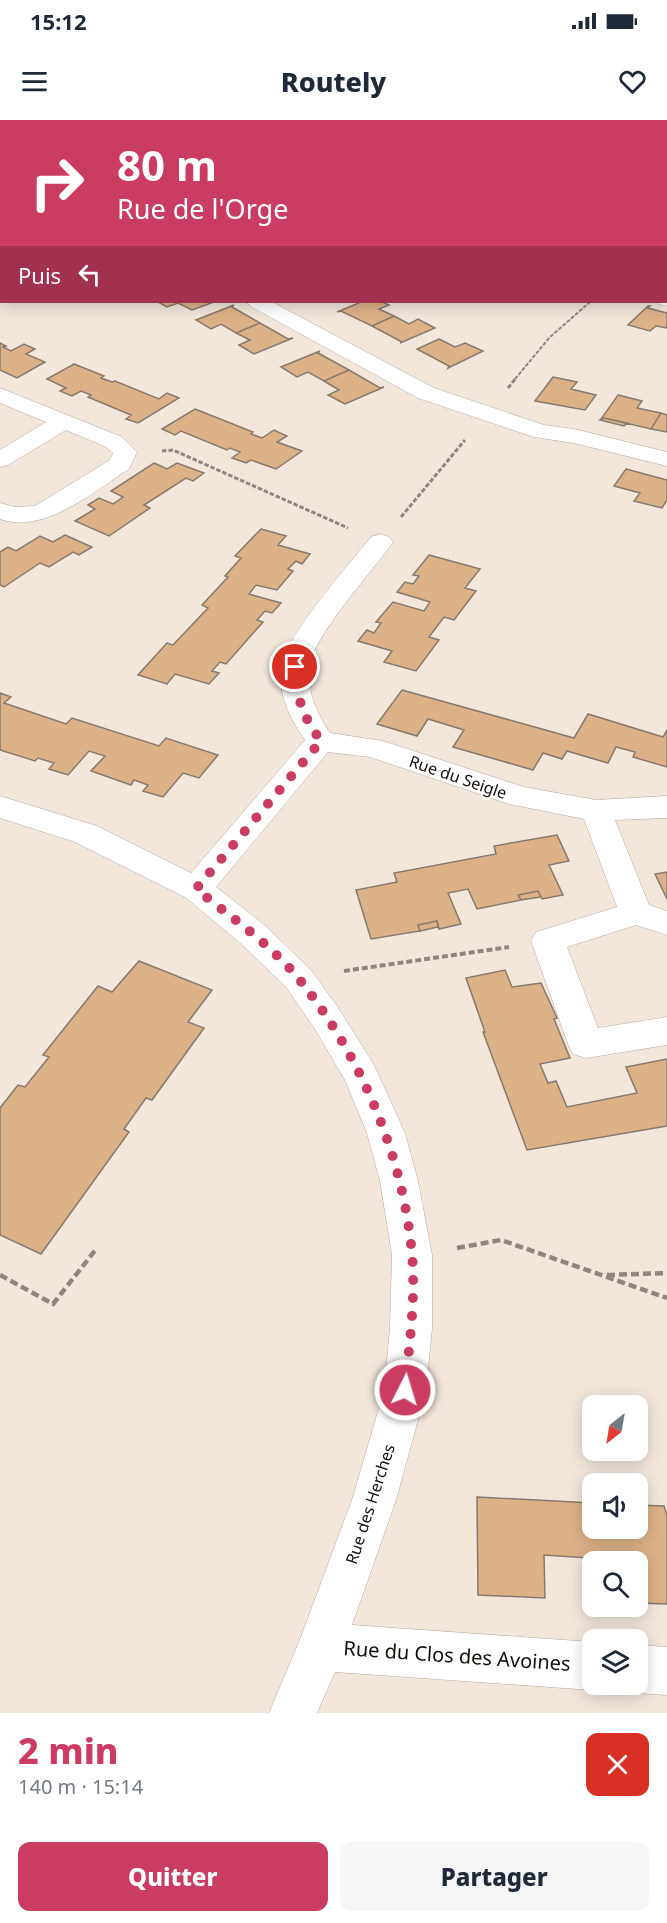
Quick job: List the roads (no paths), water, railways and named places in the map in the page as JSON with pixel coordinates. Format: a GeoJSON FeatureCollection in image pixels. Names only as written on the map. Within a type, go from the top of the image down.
{"type":"FeatureCollection","features":[{"type":"Feature","properties":{"kind":"street"},"geometry":{"type":"LineString","coordinates":[[259,303],[426,393],[542,432],[574,436],[667,459]]}},
{"type":"Feature","properties":{"kind":"street"},"geometry":{"type":"LineString","coordinates":[[0,395],[114,442],[125,452],[121,465],[41,513],[12,514],[0,510]]}},
{"type":"Feature","properties":{"kind":"street"},"geometry":{"type":"LineString","coordinates":[[0,460],[65,421]]}},
{"type":"Feature","properties":{"kind":"street"},"geometry":{"type":"LineString","coordinates":[[196,889],[321,741],[306,720],[296,693],[295,667],[305,640],[380,542]]}},
{"type":"Feature","properties":{"kind":"street","name":"Rue du Seigle"},"geometry":{"type":"LineString","coordinates":[[321,741],[373,748],[520,797],[596,811],[667,807]]}},
{"type":"Feature","properties":{"kind":"street","name":"Rue des Herches"},"geometry":{"type":"LineString","coordinates":[[0,807],[86,834],[196,889],[250,932],[298,978],[325,1016],[361,1075],[386,1133],[399,1181],[412,1255],[411,1328],[405,1390],[374,1500],[321,1647],[293,1713]]}},
{"type":"Feature","properties":{"kind":"street"},"geometry":{"type":"LineString","coordinates":[[596,811],[652,918],[548,941],[586,1044],[667,1031]]}},
{"type":"Feature","properties":{"kind":"street","name":"Rue du Clos des Avoines"},"geometry":{"type":"LineString","coordinates":[[321,1647],[582,1665]]}},
{"type":"Feature","properties":{"kind":"street"},"geometry":{"type":"LineString","coordinates":[[648,1670],[667,1671]]}}]}
